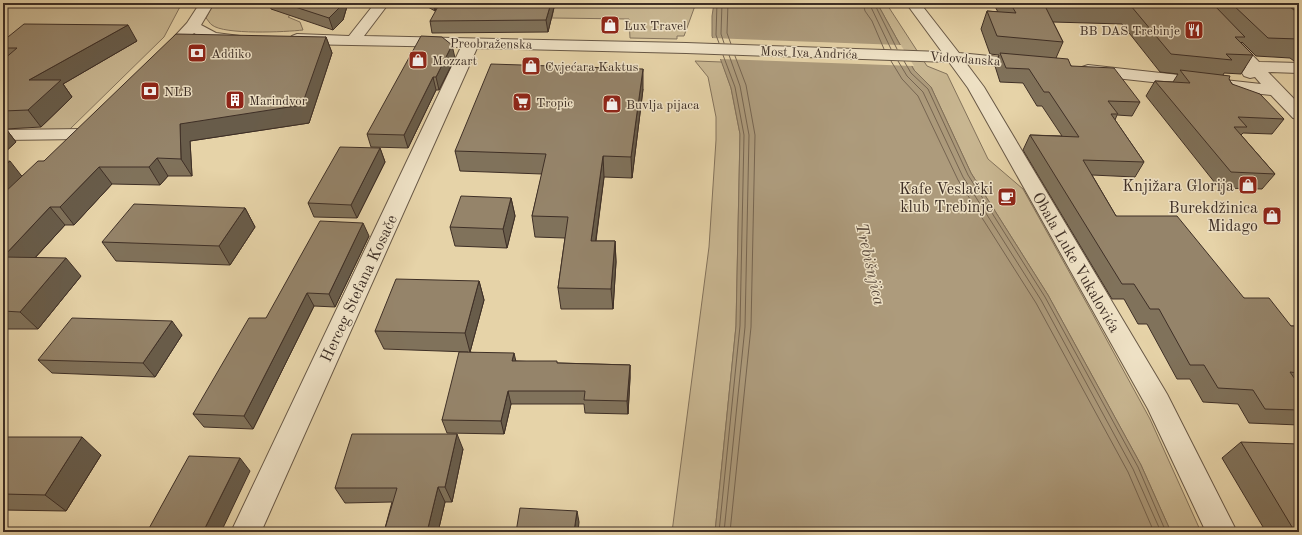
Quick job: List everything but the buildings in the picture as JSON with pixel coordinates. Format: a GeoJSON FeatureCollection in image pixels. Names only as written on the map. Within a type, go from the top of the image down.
{"type":"FeatureCollection","features":[{"type":"Feature","properties":{"kind":"street"},"geometry":{"type":"LineString","coordinates":[[174,46],[193,26],[207,3]]}},
{"type":"Feature","properties":{"kind":"street"},"geometry":{"type":"LineString","coordinates":[[353,40],[382,3]]}},
{"type":"Feature","properties":{"kind":"street","name":"Obala Luke Vukalovića"},"geometry":{"type":"LineString","coordinates":[[913,3],[976,87],[1158,402],[1222,532]]}},
{"type":"Feature","properties":{"kind":"street"},"geometry":{"type":"LineString","coordinates":[[1194,3],[1299,114]]}},
{"type":"Feature","properties":{"kind":"street"},"geometry":{"type":"LineString","coordinates":[[193,26],[203,34],[220,38],[250,39]]}},
{"type":"Feature","properties":{"kind":"street","name":"Preobraženska"},"geometry":{"type":"LineString","coordinates":[[282,39],[695,48]]}},
{"type":"Feature","properties":{"kind":"street","name":"Herceg Stefana Kosače"},"geometry":{"type":"LineString","coordinates":[[246,532],[471,43]]}},
{"type":"Feature","properties":{"kind":"street","name":"Most Iva Andrića"},"geometry":{"type":"LineString","coordinates":[[695,48],[922,55]]}},
{"type":"Feature","properties":{"kind":"street","name":"Vidovdanska"},"geometry":{"type":"LineString","coordinates":[[922,55],[1042,65]]}},
{"type":"Feature","properties":{"kind":"street"},"geometry":{"type":"LineString","coordinates":[[1199,83],[1244,77],[1255,67],[1299,68]]}},
{"type":"Feature","properties":{"kind":"street"},"geometry":{"type":"LineString","coordinates":[[1074,69],[1276,90]]}},
{"type":"Feature","properties":{"kind":"street"},"geometry":{"type":"LineString","coordinates":[[1199,83],[1257,104]]}},
{"type":"Feature","properties":{"kind":"street"},"geometry":{"type":"LineString","coordinates":[[1276,111],[1299,124]]}},
{"type":"Feature","properties":{"kind":"street"},"geometry":{"type":"LineString","coordinates":[[3,135],[89,129],[67,150]]}},
{"type":"Feature","properties":{"kind":"shaded area"},"geometry":{"type":"Polygon","coordinates":[[[3,3],[182,3],[164,37],[69,130],[3,130],[3,3]]]}},
{"type":"Feature","properties":{"kind":"shaded area"},"geometry":{"type":"Polygon","coordinates":[[[214,3],[302,3],[299,9],[288,17],[300,22],[303,30],[242,32],[219,28],[211,24],[206,18],[214,3]]]}},
{"type":"Feature","properties":{"kind":"shaded area"},"geometry":{"type":"Polygon","coordinates":[[[555,3],[696,3],[684,36],[677,36],[677,39],[630,38],[629,19],[552,18],[555,3]]]}},
{"type":"Feature","properties":{"kind":"shaded area"},"geometry":{"type":"Polygon","coordinates":[[[877,3],[886,3],[927,66],[947,74],[988,159],[1023,189],[1150,419],[1201,532],[1171,532],[1141,465],[1048,295],[971,173],[931,87],[914,70],[877,3]]]}},
{"type":"Feature","properties":{"kind":"shaded area"},"geometry":{"type":"Polygon","coordinates":[[[695,61],[722,62],[731,88],[740,134],[736,326],[715,532],[672,532],[709,247],[716,140],[716,117],[708,77],[695,61]]]}},
{"type":"Feature","properties":{"kind":"water","name":"Trebišnjica"},"geometry":{"type":"Polygon","coordinates":[[[714,3],[877,3],[914,70],[931,87],[971,173],[1048,295],[1141,465],[1171,532],[715,532],[736,326],[740,134],[731,88],[712,36],[712,16],[714,3]]]}},
{"type":"Feature","properties":{"kind":"pier"},"geometry":{"type":"Polygon","coordinates":[[[711,38],[901,45],[914,66],[719,59],[711,38]]]}},
{"type":"Feature","properties":{"kind":"place","name":"Lux Travel"},"geometry":{"type":"Point","coordinates":[610,25]}},
{"type":"Feature","properties":{"kind":"place","name":"BB DAS Trebinje"},"geometry":{"type":"Point","coordinates":[1194,30]}},
{"type":"Feature","properties":{"kind":"place","name":"Addiko"},"geometry":{"type":"Point","coordinates":[197,53]}},
{"type":"Feature","properties":{"kind":"place","name":"Mozzart"},"geometry":{"type":"Point","coordinates":[418,60]}},
{"type":"Feature","properties":{"kind":"place","name":"Cvjećara Kaktus"},"geometry":{"type":"Point","coordinates":[531,66]}},
{"type":"Feature","properties":{"kind":"place","name":"NLB"},"geometry":{"type":"Point","coordinates":[150,91]}},
{"type":"Feature","properties":{"kind":"place","name":"Marindvor"},"geometry":{"type":"Point","coordinates":[235,100]}},
{"type":"Feature","properties":{"kind":"place","name":"Tropic"},"geometry":{"type":"Point","coordinates":[522,102]}},
{"type":"Feature","properties":{"kind":"place","name":"Buvlja pijaca"},"geometry":{"type":"Point","coordinates":[612,104]}},
{"type":"Feature","properties":{"kind":"place","name":"Knjižara Glorija"},"geometry":{"type":"Point","coordinates":[1248,185]}},
{"type":"Feature","properties":{"kind":"place","name":"Kafe Veslački klub Trebinje"},"geometry":{"type":"Point","coordinates":[1007,197]}},
{"type":"Feature","properties":{"kind":"place","name":"Burekdžinica Midago"},"geometry":{"type":"Point","coordinates":[1272,216]}}]}
